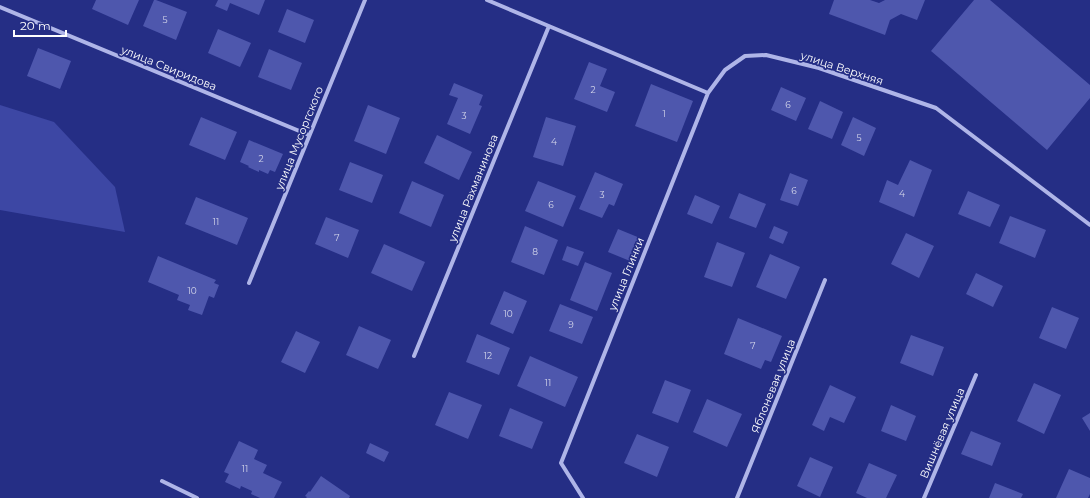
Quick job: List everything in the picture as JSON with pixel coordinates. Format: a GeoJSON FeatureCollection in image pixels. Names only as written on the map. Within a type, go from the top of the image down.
{"type":"FeatureCollection","features":[{"type":"Feature","properties":{"kind":"street","name":"улица Мусоргского"},"geometry":{"type":"LineString","coordinates":[[249,283],[365,0]]}},
{"type":"Feature","properties":{"kind":"street"},"geometry":{"type":"LineString","coordinates":[[487,0],[708,93]]}},
{"type":"Feature","properties":{"kind":"street","name":"улица Свиридова"},"geometry":{"type":"LineString","coordinates":[[0,7],[309,135]]}},
{"type":"Feature","properties":{"kind":"street","name":"улица Рахманинова"},"geometry":{"type":"LineString","coordinates":[[414,356],[549,26]]}},
{"type":"Feature","properties":{"kind":"street","name":"улица Верхняя"},"geometry":{"type":"LineString","coordinates":[[708,93],[725,70],[745,56],[766,55],[819,68],[936,108],[1090,225]]}},
{"type":"Feature","properties":{"kind":"street","name":"улица Глинки"},"geometry":{"type":"LineString","coordinates":[[584,498],[560,463],[708,93]]}},
{"type":"Feature","properties":{"kind":"street","name":"Яблоневая улица"},"geometry":{"type":"LineString","coordinates":[[737,498],[825,280]]}},
{"type":"Feature","properties":{"kind":"street","name":"Вишнёвая улица"},"geometry":{"type":"LineString","coordinates":[[924,498],[976,375]]}},
{"type":"Feature","properties":{"kind":"street"},"geometry":{"type":"LineString","coordinates":[[162,481],[197,498]]}},
{"type":"Feature","properties":{"kind":"shaded area"},"geometry":{"type":"Polygon","coordinates":[[[0,105],[54,122],[115,187],[125,232],[0,210],[0,105]]]}},
{"type":"Feature","properties":{"kind":"building"},"geometry":{"type":"Polygon","coordinates":[[[96,0],[139,0],[128,25],[92,9],[96,0]]]}},
{"type":"Feature","properties":{"kind":"building"},"geometry":{"type":"Polygon","coordinates":[[[154,0],[187,12],[176,40],[143,26],[154,0]]]}},
{"type":"Feature","properties":{"kind":"building"},"geometry":{"type":"Polygon","coordinates":[[[218,0],[265,0],[259,15],[230,3],[227,11],[215,6],[218,0]]]}},
{"type":"Feature","properties":{"kind":"building"},"geometry":{"type":"Polygon","coordinates":[[[834,0],[870,0],[879,3],[885,0],[925,0],[917,20],[901,14],[890,20],[885,35],[829,14],[834,0]]]}},
{"type":"Feature","properties":{"kind":"building"},"geometry":{"type":"Polygon","coordinates":[[[974,0],[990,0],[1090,85],[1090,98],[1047,150],[931,51],[974,0]]]}},
{"type":"Feature","properties":{"kind":"building"},"geometry":{"type":"Polygon","coordinates":[[[287,9],[314,20],[305,43],[278,32],[287,9]]]}},
{"type":"Feature","properties":{"kind":"building"},"geometry":{"type":"Polygon","coordinates":[[[218,29],[251,43],[240,67],[208,53],[218,29]]]}},
{"type":"Feature","properties":{"kind":"building"},"geometry":{"type":"Polygon","coordinates":[[[38,48],[71,61],[60,89],[27,76],[38,48]]]}},
{"type":"Feature","properties":{"kind":"building"},"geometry":{"type":"Polygon","coordinates":[[[269,49],[302,63],[291,90],[258,77],[269,49]]]}},
{"type":"Feature","properties":{"kind":"building"},"geometry":{"type":"Polygon","coordinates":[[[589,62],[607,69],[600,86],[615,92],[607,112],[574,99],[589,62]]]}},
{"type":"Feature","properties":{"kind":"building"},"geometry":{"type":"Polygon","coordinates":[[[454,83],[483,95],[479,105],[482,106],[470,134],[447,124],[458,98],[449,95],[454,83]]]}},
{"type":"Feature","properties":{"kind":"building"},"geometry":{"type":"Polygon","coordinates":[[[651,84],[693,101],[677,142],[635,126],[651,84]]]}},
{"type":"Feature","properties":{"kind":"building"},"geometry":{"type":"Polygon","coordinates":[[[781,87],[806,98],[796,121],[771,110],[781,87]]]}},
{"type":"Feature","properties":{"kind":"building"},"geometry":{"type":"Polygon","coordinates":[[[820,101],[843,112],[832,139],[808,129],[820,101]]]}},
{"type":"Feature","properties":{"kind":"building"},"geometry":{"type":"Polygon","coordinates":[[[368,105],[400,118],[386,154],[354,141],[368,105]]]}},
{"type":"Feature","properties":{"kind":"building"},"geometry":{"type":"Polygon","coordinates":[[[201,117],[237,132],[225,160],[189,145],[201,117]]]}},
{"type":"Feature","properties":{"kind":"building"},"geometry":{"type":"Polygon","coordinates":[[[546,117],[576,126],[563,166],[533,157],[546,117]]]}},
{"type":"Feature","properties":{"kind":"building"},"geometry":{"type":"Polygon","coordinates":[[[853,117],[876,128],[864,156],[841,145],[853,117]]]}},
{"type":"Feature","properties":{"kind":"building"},"geometry":{"type":"Polygon","coordinates":[[[437,135],[472,152],[459,180],[424,163],[437,135]]]}},
{"type":"Feature","properties":{"kind":"building"},"geometry":{"type":"Polygon","coordinates":[[[249,140],[283,154],[275,172],[270,170],[268,174],[259,170],[259,172],[240,162],[249,140]]]}},
{"type":"Feature","properties":{"kind":"building"},"geometry":{"type":"Polygon","coordinates":[[[910,160],[932,170],[914,217],[879,202],[887,180],[898,185],[910,160]]]}},
{"type":"Feature","properties":{"kind":"building"},"geometry":{"type":"Polygon","coordinates":[[[350,162],[383,175],[372,203],[339,190],[350,162]]]}},
{"type":"Feature","properties":{"kind":"building"},"geometry":{"type":"Polygon","coordinates":[[[595,172],[623,184],[614,206],[609,204],[602,218],[579,209],[595,172]]]}},
{"type":"Feature","properties":{"kind":"building"},"geometry":{"type":"Polygon","coordinates":[[[790,173],[808,180],[798,206],[780,200],[790,173]]]}},
{"type":"Feature","properties":{"kind":"building"},"geometry":{"type":"Polygon","coordinates":[[[412,181],[444,195],[431,227],[399,213],[412,181]]]}},
{"type":"Feature","properties":{"kind":"building"},"geometry":{"type":"Polygon","coordinates":[[[538,181],[576,196],[563,227],[525,211],[538,181]]]}},
{"type":"Feature","properties":{"kind":"building"},"geometry":{"type":"Polygon","coordinates":[[[968,191],[1000,205],[990,227],[958,214],[968,191]]]}},
{"type":"Feature","properties":{"kind":"building"},"geometry":{"type":"Polygon","coordinates":[[[739,193],[766,204],[756,228],[729,218],[739,193]]]}},
{"type":"Feature","properties":{"kind":"building"},"geometry":{"type":"Polygon","coordinates":[[[695,195],[720,206],[712,224],[687,214],[695,195]]]}},
{"type":"Feature","properties":{"kind":"building"},"geometry":{"type":"Polygon","coordinates":[[[196,197],[248,218],[237,245],[185,224],[196,197]]]}},
{"type":"Feature","properties":{"kind":"building"},"geometry":{"type":"Polygon","coordinates":[[[1010,216],[1046,230],[1035,258],[999,243],[1010,216]]]}},
{"type":"Feature","properties":{"kind":"building"},"geometry":{"type":"Polygon","coordinates":[[[326,217],[359,230],[348,258],[315,244],[326,217]]]}},
{"type":"Feature","properties":{"kind":"building"},"geometry":{"type":"Polygon","coordinates":[[[525,226],[558,240],[544,275],[511,262],[525,226]]]}},
{"type":"Feature","properties":{"kind":"building"},"geometry":{"type":"Polygon","coordinates":[[[774,226],[788,232],[783,244],[769,238],[774,226]]]}},
{"type":"Feature","properties":{"kind":"building"},"geometry":{"type":"Polygon","coordinates":[[[618,229],[640,238],[630,261],[608,252],[618,229]]]}},
{"type":"Feature","properties":{"kind":"building"},"geometry":{"type":"Polygon","coordinates":[[[906,233],[934,246],[919,278],[891,264],[906,233]]]}},
{"type":"Feature","properties":{"kind":"building"},"geometry":{"type":"Polygon","coordinates":[[[717,242],[745,253],[732,287],[704,277],[717,242]]]}},
{"type":"Feature","properties":{"kind":"building"},"geometry":{"type":"Polygon","coordinates":[[[384,244],[425,262],[412,291],[371,273],[384,244]]]}},
{"type":"Feature","properties":{"kind":"building"},"geometry":{"type":"Polygon","coordinates":[[[567,246],[584,252],[578,266],[562,260],[567,246]]]}},
{"type":"Feature","properties":{"kind":"building"},"geometry":{"type":"Polygon","coordinates":[[[770,254],[800,267],[786,299],[756,287],[770,254]]]}},
{"type":"Feature","properties":{"kind":"building"},"geometry":{"type":"Polygon","coordinates":[[[158,256],[216,280],[214,283],[219,285],[214,298],[209,296],[202,315],[188,310],[190,305],[177,300],[179,295],[148,282],[158,256]]]}},
{"type":"Feature","properties":{"kind":"building"},"geometry":{"type":"Polygon","coordinates":[[[585,262],[612,273],[597,311],[570,300],[585,262]]]}},
{"type":"Feature","properties":{"kind":"building"},"geometry":{"type":"Polygon","coordinates":[[[976,273],[1003,286],[993,307],[966,294],[976,273]]]}},
{"type":"Feature","properties":{"kind":"building"},"geometry":{"type":"Polygon","coordinates":[[[504,291],[527,301],[513,334],[490,324],[504,291]]]}},
{"type":"Feature","properties":{"kind":"building"},"geometry":{"type":"Polygon","coordinates":[[[560,304],[593,317],[582,344],[549,331],[560,304]]]}},
{"type":"Feature","properties":{"kind":"building"},"geometry":{"type":"Polygon","coordinates":[[[1052,307],[1079,318],[1066,349],[1039,338],[1052,307]]]}},
{"type":"Feature","properties":{"kind":"building"},"geometry":{"type":"Polygon","coordinates":[[[738,318],[782,336],[771,362],[765,360],[761,369],[724,354],[738,318]]]}},
{"type":"Feature","properties":{"kind":"building"},"geometry":{"type":"Polygon","coordinates":[[[359,326],[391,340],[378,369],[346,355],[359,326]]]}},
{"type":"Feature","properties":{"kind":"building"},"geometry":{"type":"Polygon","coordinates":[[[296,331],[320,342],[305,373],[281,362],[296,331]]]}},
{"type":"Feature","properties":{"kind":"building"},"geometry":{"type":"Polygon","coordinates":[[[477,334],[510,348],[499,375],[466,362],[477,334]]]}},
{"type":"Feature","properties":{"kind":"building"},"geometry":{"type":"Polygon","coordinates":[[[911,335],[944,347],[933,376],[900,363],[911,335]]]}},
{"type":"Feature","properties":{"kind":"building"},"geometry":{"type":"Polygon","coordinates":[[[530,356],[578,377],[565,407],[517,386],[530,356]]]}},
{"type":"Feature","properties":{"kind":"building"},"geometry":{"type":"Polygon","coordinates":[[[665,380],[691,390],[678,423],[652,413],[665,380]]]}},
{"type":"Feature","properties":{"kind":"building"},"geometry":{"type":"Polygon","coordinates":[[[1034,383],[1061,395],[1044,434],[1017,421],[1034,383]]]}},
{"type":"Feature","properties":{"kind":"building"},"geometry":{"type":"Polygon","coordinates":[[[830,385],[856,397],[844,423],[830,417],[824,431],[812,425],[830,385]]]}},
{"type":"Feature","properties":{"kind":"building"},"geometry":{"type":"Polygon","coordinates":[[[449,392],[482,405],[468,439],[435,425],[449,392]]]}},
{"type":"Feature","properties":{"kind":"building"},"geometry":{"type":"Polygon","coordinates":[[[707,399],[742,414],[727,447],[693,432],[707,399]]]}},
{"type":"Feature","properties":{"kind":"building"},"geometry":{"type":"Polygon","coordinates":[[[891,405],[916,416],[906,441],[881,431],[891,405]]]}},
{"type":"Feature","properties":{"kind":"building"},"geometry":{"type":"Polygon","coordinates":[[[510,408],[543,422],[532,449],[499,436],[510,408]]]}},
{"type":"Feature","properties":{"kind":"building"},"geometry":{"type":"Polygon","coordinates":[[[1090,413],[1090,431],[1082,418],[1090,413]]]}},
{"type":"Feature","properties":{"kind":"building"},"geometry":{"type":"Polygon","coordinates":[[[971,431],[1001,443],[992,466],[961,454],[971,431]]]}},
{"type":"Feature","properties":{"kind":"building"},"geometry":{"type":"Polygon","coordinates":[[[637,434],[669,447],[657,477],[624,463],[637,434]]]}},
{"type":"Feature","properties":{"kind":"building"},"geometry":{"type":"Polygon","coordinates":[[[239,441],[258,450],[254,459],[267,465],[263,473],[282,482],[274,498],[260,498],[251,494],[252,491],[241,486],[240,489],[225,482],[229,474],[224,472],[239,441]]]}},
{"type":"Feature","properties":{"kind":"building"},"geometry":{"type":"Polygon","coordinates":[[[370,443],[389,452],[384,462],[366,453],[370,443]]]}},
{"type":"Feature","properties":{"kind":"building"},"geometry":{"type":"Polygon","coordinates":[[[810,457],[833,467],[820,497],[797,486],[810,457]]]}},
{"type":"Feature","properties":{"kind":"building"},"geometry":{"type":"Polygon","coordinates":[[[869,463],[897,475],[886,498],[867,498],[856,493],[869,463]]]}},
{"type":"Feature","properties":{"kind":"building"},"geometry":{"type":"Polygon","coordinates":[[[1069,469],[1090,478],[1090,494],[1088,498],[1056,498],[1069,469]]]}},
{"type":"Feature","properties":{"kind":"building"},"geometry":{"type":"Polygon","coordinates":[[[321,476],[350,496],[349,498],[306,498],[307,497],[305,496],[309,491],[310,492],[321,476]]]}},
{"type":"Feature","properties":{"kind":"building"},"geometry":{"type":"Polygon","coordinates":[[[995,483],[1023,494],[1021,498],[989,498],[995,483]]]}}]}
